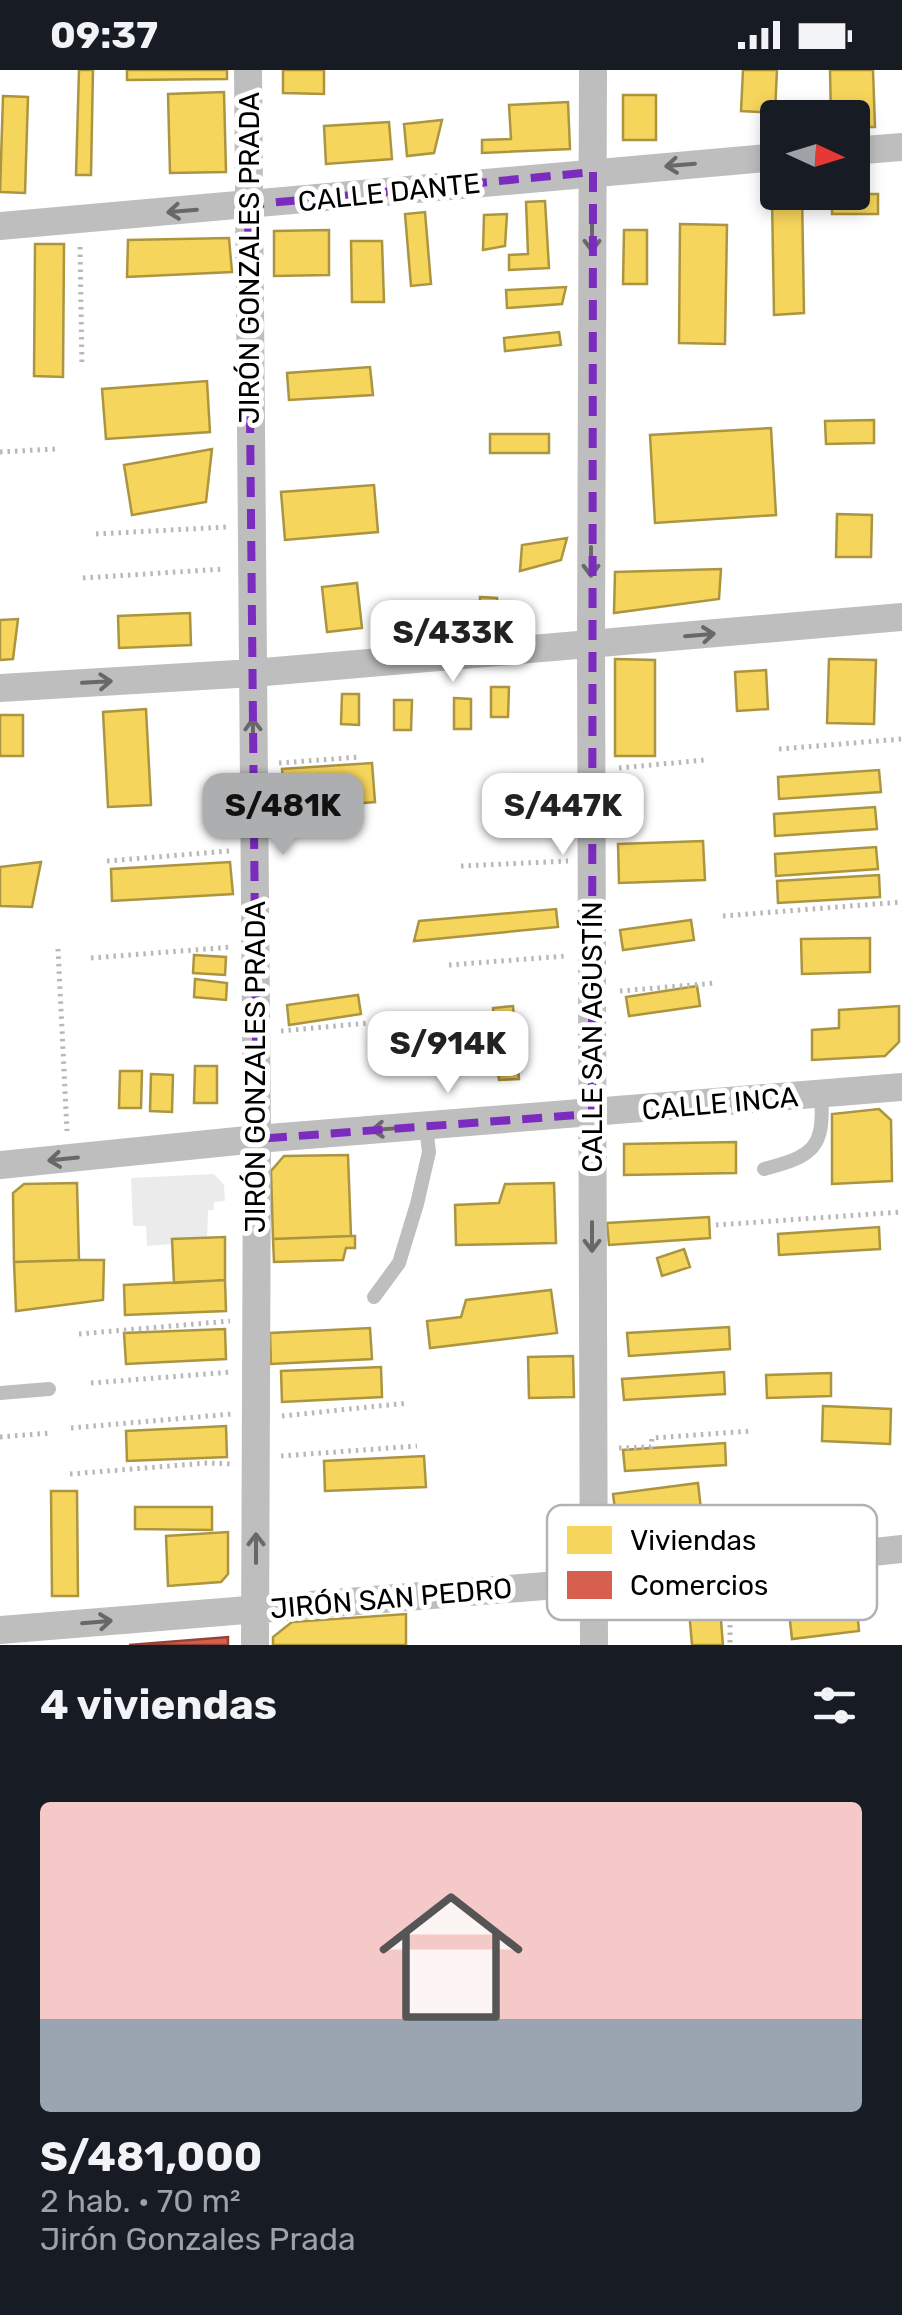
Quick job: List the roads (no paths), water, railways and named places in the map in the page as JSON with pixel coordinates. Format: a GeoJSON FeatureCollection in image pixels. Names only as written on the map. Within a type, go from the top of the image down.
{"type":"FeatureCollection","features":[{"type":"Feature","properties":{"kind":"street","name":"JIRÓN GONZALES PRADA"},"geometry":{"type":"LineString","coordinates":[[248,70],[257,1139],[255,1645]]}},
{"type":"Feature","properties":{"kind":"street","name":"CALLE SAN AGUSTÍN"},"geometry":{"type":"LineString","coordinates":[[593,70],[590,645],[594,1505]]}},
{"type":"Feature","properties":{"kind":"street"},"geometry":{"type":"LineString","coordinates":[[870,150],[902,147]]}},
{"type":"Feature","properties":{"kind":"street","name":"CALLE DANTE"},"geometry":{"type":"LineString","coordinates":[[0,226],[760,158]]}},
{"type":"Feature","properties":{"kind":"street"},"geometry":{"type":"LineString","coordinates":[[0,688],[253,673],[902,617]]}},
{"type":"Feature","properties":{"kind":"street","name":"CALLE INCA"},"geometry":{"type":"LineString","coordinates":[[0,1165],[257,1139],[902,1087]]}},
{"type":"Feature","properties":{"kind":"street","name":"JIRÓN SAN PEDRO"},"geometry":{"type":"LineString","coordinates":[[877,1552],[902,1549]]}},
{"type":"Feature","properties":{"kind":"street","name":"JIRÓN SAN PEDRO"},"geometry":{"type":"LineString","coordinates":[[0,1630],[547,1586]]}},
{"type":"Feature","properties":{"kind":"lane"},"geometry":{"type":"LineString","coordinates":[[764,1168],[803,1158],[817,1144],[823,1119],[821,1094]]}},
{"type":"Feature","properties":{"kind":"lane"},"geometry":{"type":"LineString","coordinates":[[374,1296],[399,1263],[429,1152],[426,1126]]}},
{"type":"Feature","properties":{"kind":"lane"},"geometry":{"type":"LineString","coordinates":[[0,1393],[49,1389]]}}]}
